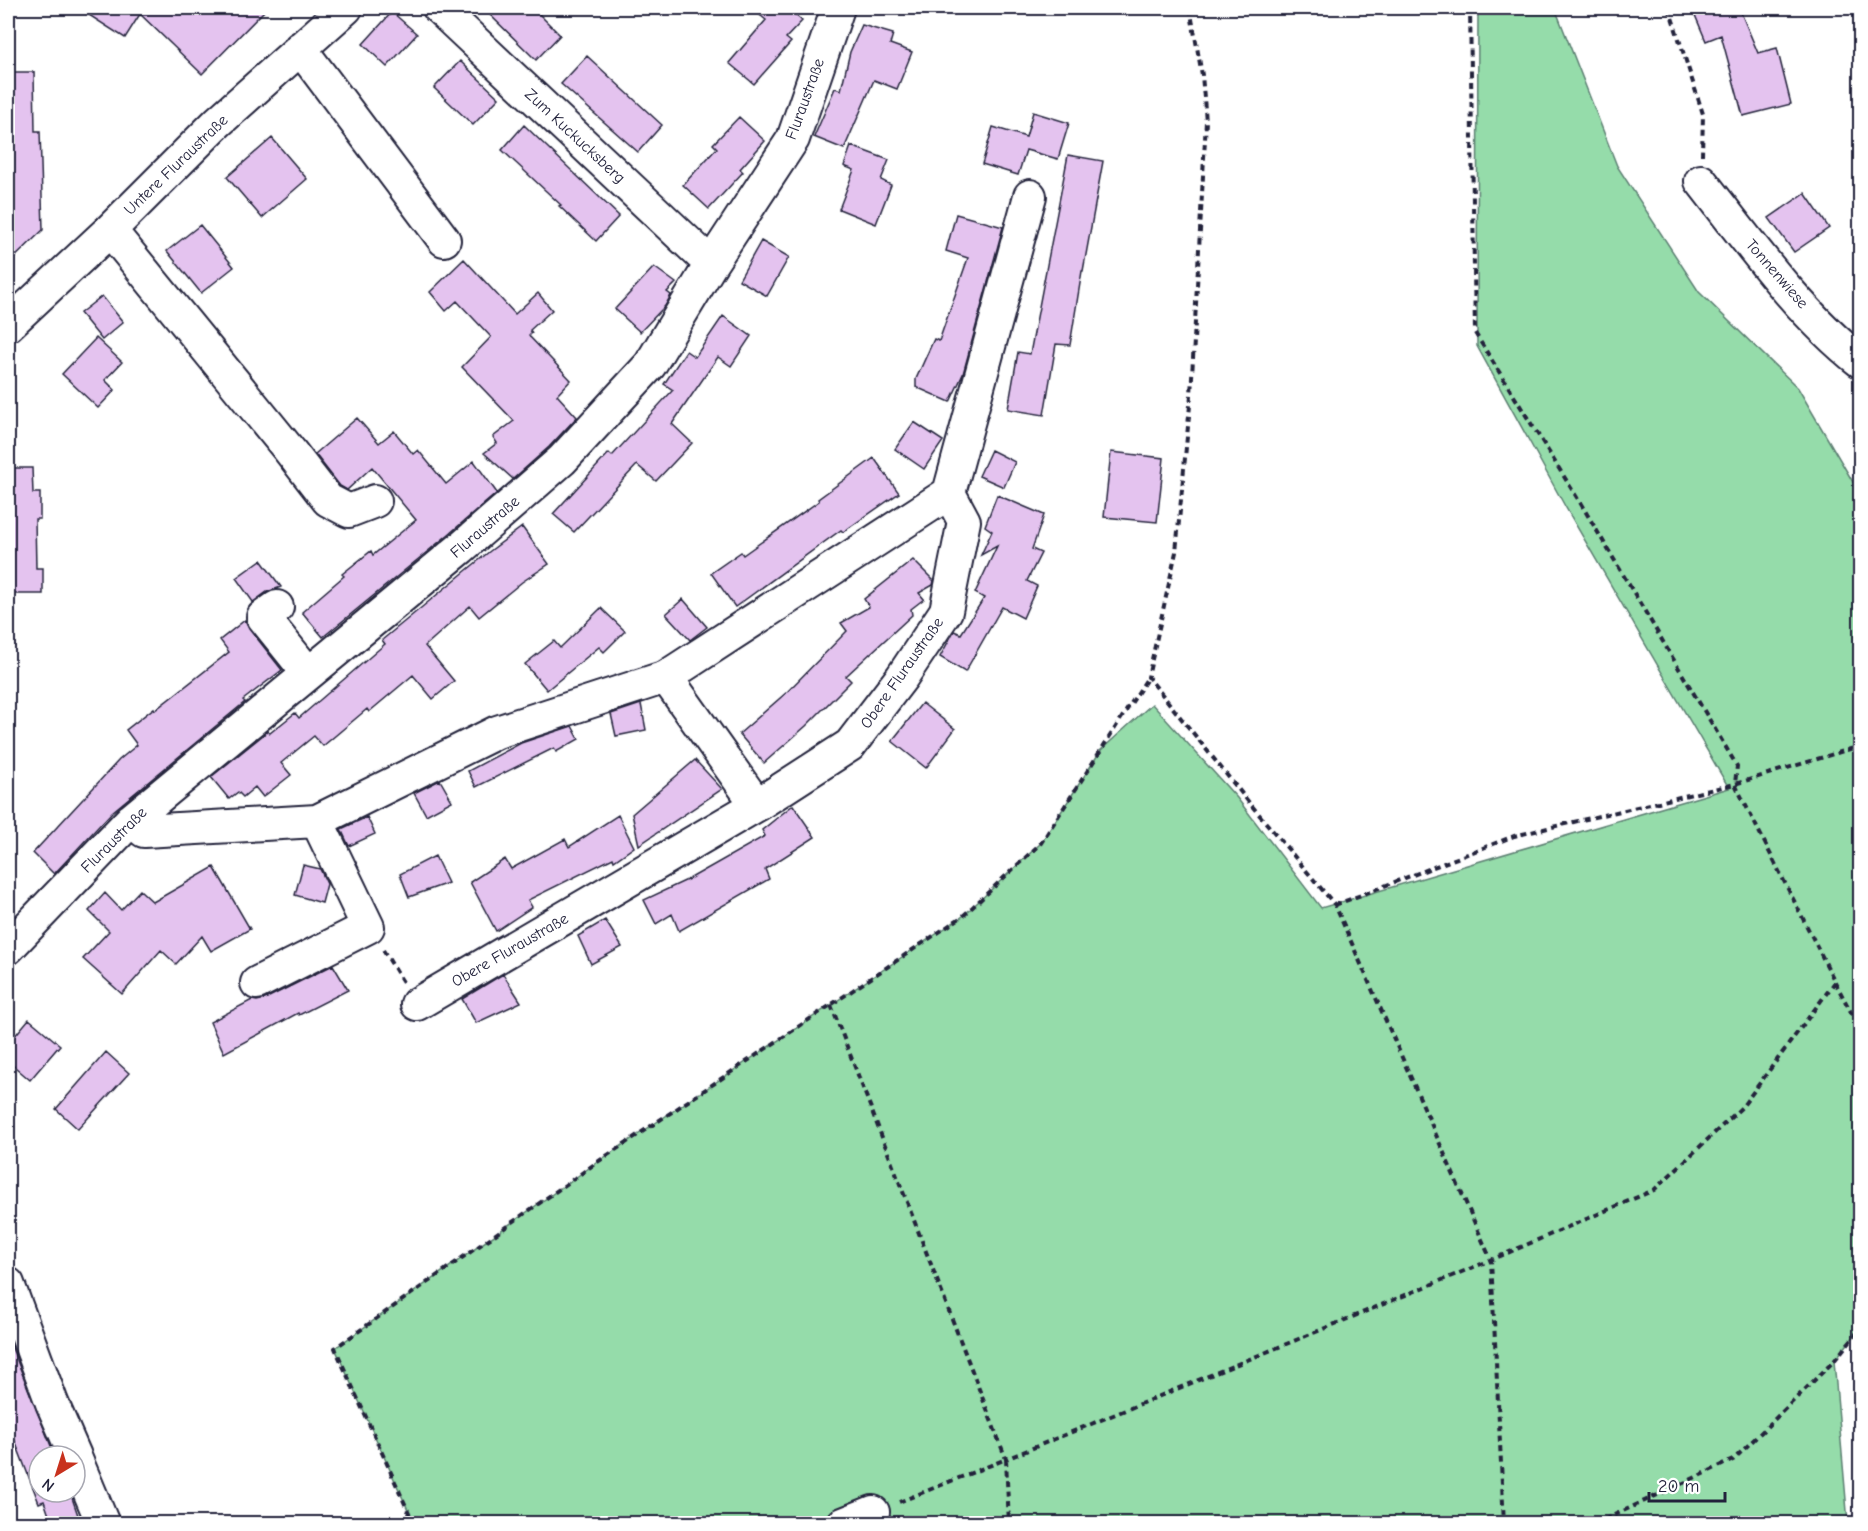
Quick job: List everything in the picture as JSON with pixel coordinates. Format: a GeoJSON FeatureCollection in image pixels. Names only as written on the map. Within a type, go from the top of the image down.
{"type":"FeatureCollection","features":[{"type":"Feature","properties":{"kind":"street","name":"Untere Fluraustraße"},"geometry":{"type":"LineString","coordinates":[[8,325],[110,230],[218,122],[346,8]]}},
{"type":"Feature","properties":{"kind":"street","name":"Zum Kuckucksberg"},"geometry":{"type":"LineString","coordinates":[[439,8],[711,264]]}},
{"type":"Feature","properties":{"kind":"street","name":"Fluraustraße"},"geometry":{"type":"LineString","coordinates":[[8,948],[131,820],[461,548],[562,460],[650,365],[711,264],[793,139],[838,8]]}},
{"type":"Feature","properties":{"kind":"street"},"geometry":{"type":"LineString","coordinates":[[300,48],[444,240]]}},
{"type":"Feature","properties":{"kind":"street","name":"Tonnenwiese"},"geometry":{"type":"LineString","coordinates":[[1701,181],[1775,275],[1841,346],[1860,361]]}},
{"type":"Feature","properties":{"kind":"street"},"geometry":{"type":"LineString","coordinates":[[131,820],[144,831],[316,821],[497,732],[666,676],[949,494],[1030,196]]}},
{"type":"Feature","properties":{"kind":"street"},"geometry":{"type":"LineString","coordinates":[[110,230],[328,500],[349,511],[375,501]]}},
{"type":"Feature","properties":{"kind":"street","name":"Obere Fluraustraße"},"geometry":{"type":"LineString","coordinates":[[417,1004],[757,805],[850,745],[902,677],[945,611],[964,521],[949,494]]}},
{"type":"Feature","properties":{"kind":"street"},"geometry":{"type":"LineString","coordinates":[[277,607],[263,617],[308,673]]}},
{"type":"Feature","properties":{"kind":"street"},"geometry":{"type":"LineString","coordinates":[[666,676],[757,805]]}},
{"type":"Feature","properties":{"kind":"street"},"geometry":{"type":"LineString","coordinates":[[257,983],[368,927],[316,821]]}},
{"type":"Feature","properties":{"kind":"street"},"geometry":{"type":"LineString","coordinates":[[8,1284],[52,1403],[70,1444]]}},
{"type":"Feature","properties":{"kind":"street"},"geometry":{"type":"LineString","coordinates":[[87,1485],[103,1524]]}},
{"type":"Feature","properties":{"kind":"street"},"geometry":{"type":"LineString","coordinates":[[843,1524],[873,1512]]}},
{"type":"Feature","properties":{"kind":"path"},"geometry":{"type":"LineString","coordinates":[[414,1524],[335,1348],[596,1163],[963,916],[1041,843],[1148,677],[1176,552],[1191,395],[1206,121],[1203,75],[1190,8]]}},
{"type":"Feature","properties":{"kind":"path"},"geometry":{"type":"LineString","coordinates":[[1470,8],[1474,333],[1581,504],[1737,766],[1735,784],[1860,1029]]}},
{"type":"Feature","properties":{"kind":"path"},"geometry":{"type":"LineString","coordinates":[[1669,8],[1703,114],[1701,181]]}},
{"type":"Feature","properties":{"kind":"path"},"geometry":{"type":"LineString","coordinates":[[1148,677],[1335,905],[1491,1260],[1504,1524]]}},
{"type":"Feature","properties":{"kind":"path"},"geometry":{"type":"LineString","coordinates":[[1335,905],[1514,836],[1735,784],[1860,746]]}},
{"type":"Feature","properties":{"kind":"path"},"geometry":{"type":"LineString","coordinates":[[368,927],[417,1004]]}},
{"type":"Feature","properties":{"kind":"path"},"geometry":{"type":"LineString","coordinates":[[873,1512],[1491,1260],[1654,1190],[1742,1107],[1835,982]]}},
{"type":"Feature","properties":{"kind":"path"},"geometry":{"type":"LineString","coordinates":[[831,1005],[1006,1459],[1009,1524]]}},
{"type":"Feature","properties":{"kind":"path"},"geometry":{"type":"LineString","coordinates":[[1595,1524],[1733,1460],[1834,1361],[1860,1329]]}},
{"type":"Feature","properties":{"kind":"green space"},"geometry":{"type":"Polygon","coordinates":[[[1478,8],[1555,8],[1617,166],[1699,292],[1798,388],[1860,494],[1860,1329],[1834,1361],[1848,1523],[414,1523],[335,1348],[596,1163],[963,916],[1041,843],[1101,750],[1152,704],[1237,798],[1321,908],[1729,788],[1566,508],[1477,346],[1478,8]]]}},
{"type":"Feature","properties":{"kind":"building"},"geometry":{"type":"Polygon","coordinates":[[[78,8],[267,8],[202,74],[140,14],[125,38],[78,8]]]}},
{"type":"Feature","properties":{"kind":"building"},"geometry":{"type":"Polygon","coordinates":[[[483,8],[533,8],[560,35],[536,60],[483,8]]]}},
{"type":"Feature","properties":{"kind":"building"},"geometry":{"type":"Polygon","coordinates":[[[751,8],[788,8],[802,21],[786,38],[791,42],[754,84],[729,63],[766,20],[751,8]]]}},
{"type":"Feature","properties":{"kind":"building"},"geometry":{"type":"Polygon","coordinates":[[[1692,8],[1739,8],[1758,53],[1777,48],[1791,104],[1743,116],[1721,35],[1706,41],[1692,8]]]}},
{"type":"Feature","properties":{"kind":"building"},"geometry":{"type":"Polygon","coordinates":[[[392,12],[417,34],[387,67],[363,44],[392,12]]]}},
{"type":"Feature","properties":{"kind":"building"},"geometry":{"type":"Polygon","coordinates":[[[862,25],[893,34],[890,44],[912,52],[897,89],[874,80],[844,149],[814,137],[835,88],[841,90],[850,52],[862,25]]]}},
{"type":"Feature","properties":{"kind":"building"},"geometry":{"type":"Polygon","coordinates":[[[587,56],[662,125],[638,152],[561,84],[587,56]]]}},
{"type":"Feature","properties":{"kind":"building"},"geometry":{"type":"Polygon","coordinates":[[[460,61],[499,98],[473,125],[434,88],[460,61]]]}},
{"type":"Feature","properties":{"kind":"building"},"geometry":{"type":"Polygon","coordinates":[[[8,72],[34,72],[35,131],[40,131],[43,230],[8,264],[8,72]]]}},
{"type":"Feature","properties":{"kind":"building"},"geometry":{"type":"Polygon","coordinates":[[[1033,112],[1069,123],[1058,159],[1026,150],[1018,175],[982,164],[993,127],[1026,137],[1033,112]]]}},
{"type":"Feature","properties":{"kind":"building"},"geometry":{"type":"Polygon","coordinates":[[[739,117],[765,141],[740,169],[743,172],[709,209],[683,185],[717,148],[713,144],[739,117]]]}},
{"type":"Feature","properties":{"kind":"building"},"geometry":{"type":"Polygon","coordinates":[[[524,125],[619,216],[596,241],[502,150],[524,125]]]}},
{"type":"Feature","properties":{"kind":"building"},"geometry":{"type":"Polygon","coordinates":[[[272,138],[307,179],[262,218],[227,177],[272,138]]]}},
{"type":"Feature","properties":{"kind":"building"},"geometry":{"type":"Polygon","coordinates":[[[851,146],[889,160],[881,180],[891,185],[876,224],[839,209],[854,170],[844,166],[851,146]]]}},
{"type":"Feature","properties":{"kind":"building"},"geometry":{"type":"Polygon","coordinates":[[[1068,155],[1103,161],[1070,345],[1056,344],[1044,415],[1008,409],[1018,352],[1030,354],[1068,155]]]}},
{"type":"Feature","properties":{"kind":"building"},"geometry":{"type":"Polygon","coordinates":[[[1805,193],[1829,228],[1794,252],[1769,218],[1805,193]]]}},
{"type":"Feature","properties":{"kind":"building"},"geometry":{"type":"Polygon","coordinates":[[[956,214],[1003,227],[963,374],[950,402],[916,387],[916,379],[934,339],[939,341],[968,258],[946,251],[956,214]]]}},
{"type":"Feature","properties":{"kind":"building"},"geometry":{"type":"Polygon","coordinates":[[[200,225],[234,267],[201,293],[167,251],[200,225]]]}},
{"type":"Feature","properties":{"kind":"building"},"geometry":{"type":"Polygon","coordinates":[[[761,241],[789,257],[767,296],[739,280],[761,241]]]}},
{"type":"Feature","properties":{"kind":"building"},"geometry":{"type":"Polygon","coordinates":[[[464,259],[515,314],[538,293],[552,310],[530,330],[532,333],[529,336],[571,380],[557,395],[577,417],[549,447],[513,479],[484,453],[497,443],[493,437],[514,421],[462,367],[491,337],[457,301],[446,311],[430,292],[464,259]]]}},
{"type":"Feature","properties":{"kind":"building"},"geometry":{"type":"Polygon","coordinates":[[[654,267],[676,283],[667,292],[671,295],[665,306],[640,332],[615,309],[654,267]]]}},
{"type":"Feature","properties":{"kind":"building"},"geometry":{"type":"Polygon","coordinates":[[[102,296],[123,322],[102,340],[80,313],[102,296]]]}},
{"type":"Feature","properties":{"kind":"building"},"geometry":{"type":"Polygon","coordinates":[[[723,316],[751,336],[731,366],[718,357],[672,424],[692,443],[656,481],[637,465],[574,532],[553,514],[609,453],[612,456],[673,390],[664,384],[686,351],[695,357],[723,316]]]}},
{"type":"Feature","properties":{"kind":"building"},"geometry":{"type":"Polygon","coordinates":[[[96,338],[122,362],[105,380],[115,390],[98,408],[62,374],[96,338]]]}},
{"type":"Feature","properties":{"kind":"building"},"geometry":{"type":"Polygon","coordinates":[[[357,418],[379,443],[394,431],[413,454],[418,450],[446,484],[474,461],[497,493],[323,637],[302,612],[344,576],[342,574],[371,551],[373,555],[416,520],[372,467],[347,490],[340,486],[315,454],[357,418]]]}},
{"type":"Feature","properties":{"kind":"building"},"geometry":{"type":"Polygon","coordinates":[[[914,422],[943,441],[924,469],[895,449],[914,422]]]}},
{"type":"Feature","properties":{"kind":"building"},"geometry":{"type":"Polygon","coordinates":[[[991,450],[1015,462],[1004,487],[979,476],[991,450]]]}},
{"type":"Feature","properties":{"kind":"building"},"geometry":{"type":"Polygon","coordinates":[[[1111,452],[1164,458],[1157,522],[1104,517],[1111,452]]]}},
{"type":"Feature","properties":{"kind":"building"},"geometry":{"type":"Polygon","coordinates":[[[874,458],[899,493],[843,532],[841,530],[735,607],[711,573],[741,552],[743,555],[819,501],[818,499],[874,458]]]}},
{"type":"Feature","properties":{"kind":"building"},"geometry":{"type":"Polygon","coordinates":[[[8,468],[32,468],[33,493],[40,493],[40,519],[35,519],[36,568],[43,568],[43,594],[8,594],[8,468]]]}},
{"type":"Feature","properties":{"kind":"building"},"geometry":{"type":"Polygon","coordinates":[[[997,495],[1044,515],[1032,549],[1041,553],[1027,581],[1037,586],[1023,618],[1002,607],[965,672],[940,657],[954,631],[961,634],[984,598],[975,593],[997,546],[981,555],[992,531],[985,526],[997,495]]]}},
{"type":"Feature","properties":{"kind":"building"},"geometry":{"type":"Polygon","coordinates":[[[522,527],[549,564],[522,582],[479,617],[470,606],[425,646],[454,681],[433,699],[413,675],[323,746],[314,736],[281,763],[291,775],[263,797],[255,787],[243,797],[238,792],[229,799],[211,777],[268,731],[270,733],[295,713],[299,718],[385,644],[382,640],[522,527]]]}},
{"type":"Feature","properties":{"kind":"building"},"geometry":{"type":"Polygon","coordinates":[[[261,560],[281,587],[267,592],[253,602],[236,578],[261,560]]]}},
{"type":"Feature","properties":{"kind":"building"},"geometry":{"type":"Polygon","coordinates":[[[913,560],[934,581],[933,585],[919,593],[924,599],[911,609],[912,615],[846,676],[851,681],[806,726],[764,763],[739,734],[787,692],[847,631],[841,623],[869,607],[864,599],[913,560]]]}},
{"type":"Feature","properties":{"kind":"building"},"geometry":{"type":"Polygon","coordinates":[[[683,599],[707,627],[690,640],[666,614],[683,599]]]}},
{"type":"Feature","properties":{"kind":"building"},"geometry":{"type":"Polygon","coordinates":[[[601,608],[625,631],[604,652],[599,647],[547,690],[525,664],[554,641],[560,648],[601,608]]]}},
{"type":"Feature","properties":{"kind":"building"},"geometry":{"type":"Polygon","coordinates":[[[245,620],[282,670],[243,700],[245,702],[112,812],[54,874],[33,853],[119,760],[137,745],[126,730],[229,652],[220,640],[245,620]]]}},
{"type":"Feature","properties":{"kind":"building"},"geometry":{"type":"Polygon","coordinates":[[[922,703],[955,729],[926,768],[892,741],[922,703]]]}},
{"type":"Feature","properties":{"kind":"building"},"geometry":{"type":"Polygon","coordinates":[[[641,704],[646,730],[616,736],[611,714],[641,704]]]}},
{"type":"Feature","properties":{"kind":"building"},"geometry":{"type":"Polygon","coordinates":[[[572,726],[579,739],[556,752],[554,748],[476,787],[468,771],[521,743],[572,726]]]}},
{"type":"Feature","properties":{"kind":"building"},"geometry":{"type":"Polygon","coordinates":[[[695,760],[722,789],[639,845],[632,814],[695,760]]]}},
{"type":"Feature","properties":{"kind":"building"},"geometry":{"type":"Polygon","coordinates":[[[440,780],[452,801],[426,815],[414,793],[440,780]]]}},
{"type":"Feature","properties":{"kind":"building"},"geometry":{"type":"Polygon","coordinates":[[[793,805],[815,837],[765,869],[769,879],[679,931],[672,914],[656,924],[644,900],[689,879],[765,836],[762,830],[793,805]]]}},
{"type":"Feature","properties":{"kind":"building"},"geometry":{"type":"Polygon","coordinates":[[[618,815],[634,847],[614,861],[613,858],[528,900],[532,907],[496,931],[470,882],[505,859],[511,869],[565,839],[569,847],[618,815]]]}},
{"type":"Feature","properties":{"kind":"building"},"geometry":{"type":"Polygon","coordinates":[[[367,817],[375,834],[349,846],[341,829],[367,817]]]}},
{"type":"Feature","properties":{"kind":"building"},"geometry":{"type":"Polygon","coordinates":[[[435,856],[448,883],[409,897],[400,874],[435,856]]]}},
{"type":"Feature","properties":{"kind":"building"},"geometry":{"type":"Polygon","coordinates":[[[303,865],[320,869],[327,884],[322,903],[295,895],[303,865]]]}},
{"type":"Feature","properties":{"kind":"building"},"geometry":{"type":"Polygon","coordinates":[[[214,867],[250,929],[211,951],[202,936],[176,964],[161,950],[122,994],[83,959],[109,931],[89,911],[105,893],[121,910],[140,890],[153,902],[214,867]]]}},
{"type":"Feature","properties":{"kind":"building"},"geometry":{"type":"Polygon","coordinates":[[[605,920],[622,947],[591,964],[578,936],[605,920]]]}},
{"type":"Feature","properties":{"kind":"building"},"geometry":{"type":"Polygon","coordinates":[[[333,965],[348,990],[299,1015],[298,1013],[224,1053],[210,1022],[252,1000],[265,999],[333,965]]]}},
{"type":"Feature","properties":{"kind":"building"},"geometry":{"type":"Polygon","coordinates":[[[503,974],[521,1002],[476,1023],[462,999],[503,974]]]}},
{"type":"Feature","properties":{"kind":"building"},"geometry":{"type":"Polygon","coordinates":[[[29,1019],[60,1045],[30,1080],[8,1061],[8,1044],[29,1019]]]}},
{"type":"Feature","properties":{"kind":"building"},"geometry":{"type":"Polygon","coordinates":[[[106,1052],[129,1073],[78,1129],[56,1109],[106,1052]]]}},
{"type":"Feature","properties":{"kind":"building"},"geometry":{"type":"Polygon","coordinates":[[[8,1338],[50,1444],[27,1444],[27,1472],[8,1423],[8,1338]]]}},
{"type":"Feature","properties":{"kind":"building"},"geometry":{"type":"Polygon","coordinates":[[[45,1504],[74,1504],[81,1524],[52,1524],[45,1504]]]}}]}
